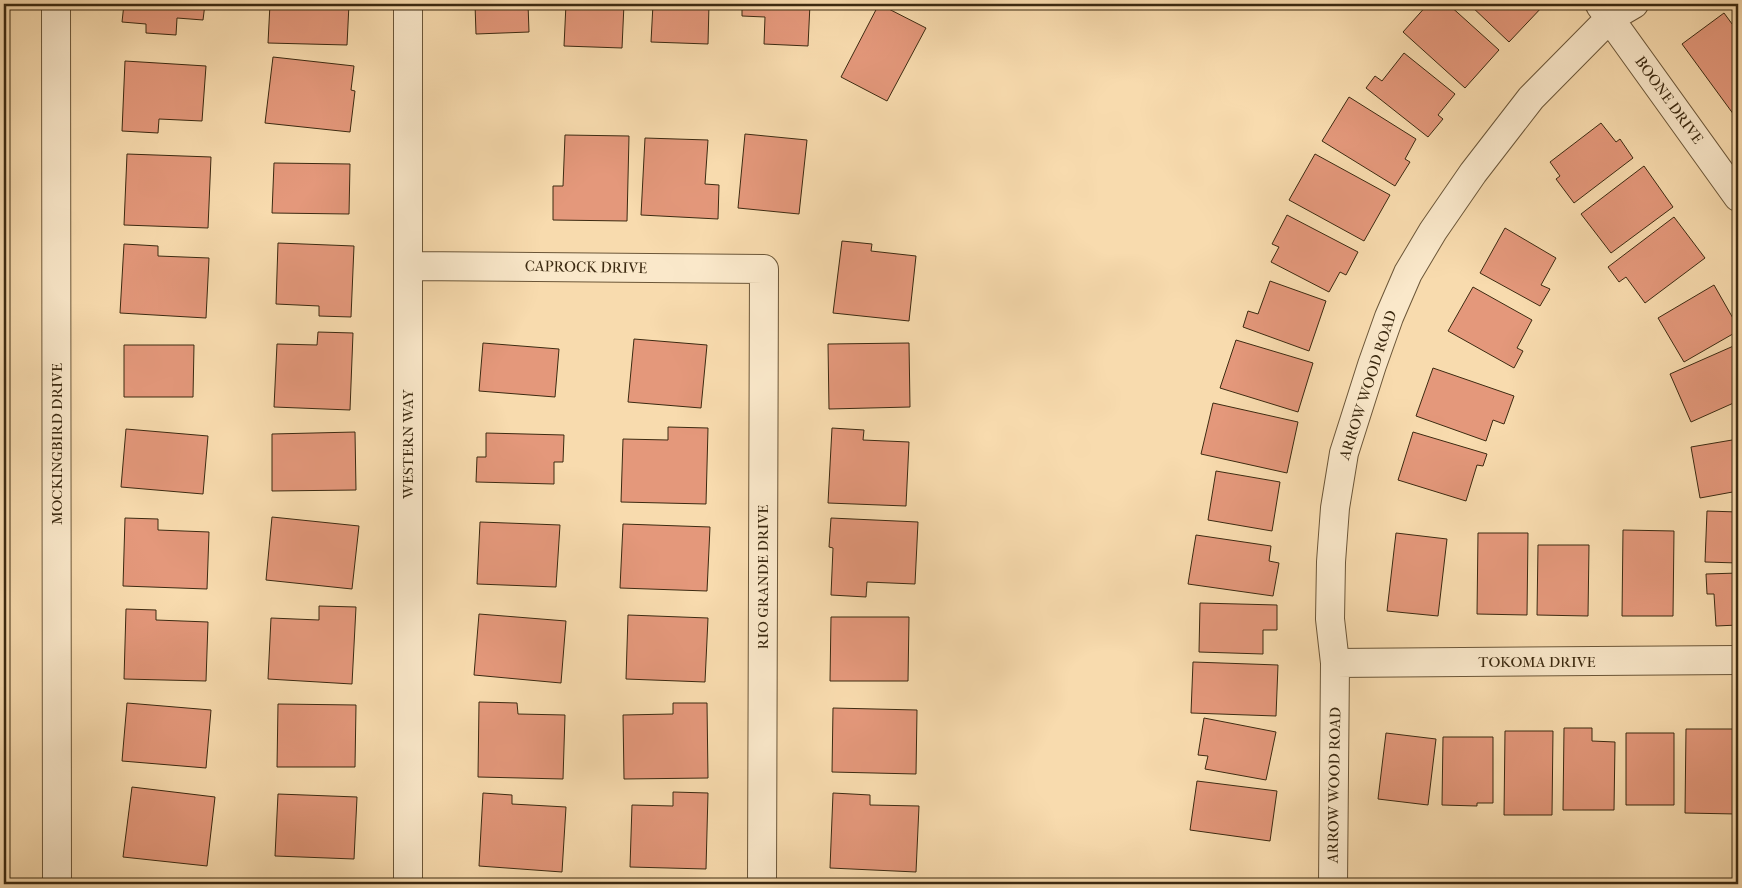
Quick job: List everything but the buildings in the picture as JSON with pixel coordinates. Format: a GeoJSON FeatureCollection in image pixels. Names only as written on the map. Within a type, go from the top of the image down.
{"type":"FeatureCollection","features":[{"type":"Feature","properties":{"kind":"street","name":"MOCKINGBIRD DRIVE"},"geometry":{"type":"LineString","coordinates":[[56,4],[57,884]]}},
{"type":"Feature","properties":{"kind":"street","name":"WESTERN WAY"},"geometry":{"type":"LineString","coordinates":[[408,4],[408,884]]}},
{"type":"Feature","properties":{"kind":"street","name":"ARROW WOOD ROAD"},"geometry":{"type":"LineString","coordinates":[[1333,884],[1335,663],[1330,619],[1331,562],[1335,508],[1344,453],[1389,317],[1413,264],[1433,231],[1473,173],[1531,98],[1604,11],[1634,4]]}},
{"type":"Feature","properties":{"kind":"street","name":"BOONE DRIVE"},"geometry":{"type":"LineString","coordinates":[[1604,11],[1738,197]]}},
{"type":"Feature","properties":{"kind":"street","name":"CAPROCK DRIVE"},"geometry":{"type":"LineString","coordinates":[[408,266],[764,269]]}},
{"type":"Feature","properties":{"kind":"street","name":"RIO GRANDE DRIVE"},"geometry":{"type":"LineString","coordinates":[[762,884],[764,269]]}},
{"type":"Feature","properties":{"kind":"street","name":"TOKOMA DRIVE"},"geometry":{"type":"LineString","coordinates":[[1335,663],[1738,660]]}}]}
